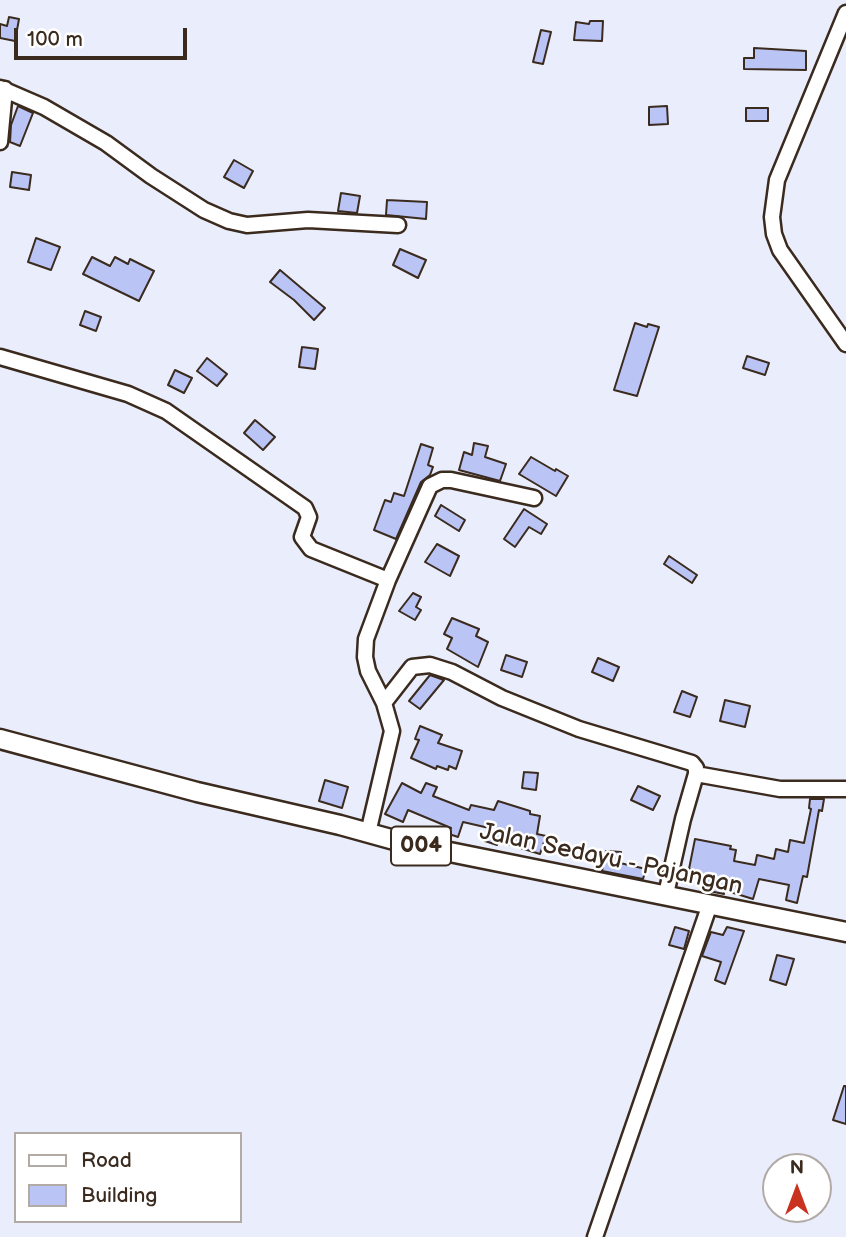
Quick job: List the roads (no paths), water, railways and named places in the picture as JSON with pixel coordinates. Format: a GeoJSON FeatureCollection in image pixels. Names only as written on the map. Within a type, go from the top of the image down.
{"type":"FeatureCollection","features":[{"type":"Feature","properties":{"kind":"main road","name":"Jalan Sedayu - Pajangan"},"geometry":{"type":"LineString","coordinates":[[0,739],[197,792],[405,843],[846,932]]}},
{"type":"Feature","properties":{"kind":"street"},"geometry":{"type":"LineString","coordinates":[[846,13],[777,180],[772,217],[780,250],[846,344]]}},
{"type":"Feature","properties":{"kind":"street"},"geometry":{"type":"LineString","coordinates":[[0,142],[2,88],[44,107],[106,143],[151,176],[204,210],[229,222],[247,225],[308,220],[398,225]]}},
{"type":"Feature","properties":{"kind":"street"},"geometry":{"type":"LineString","coordinates":[[0,357],[128,394],[166,411],[304,508],[309,517],[302,537],[311,550],[387,580]]}},
{"type":"Feature","properties":{"kind":"street"},"geometry":{"type":"LineString","coordinates":[[368,833],[392,727],[384,703],[368,671],[365,657],[366,639],[387,580],[430,486],[435,482],[451,481],[534,498]]}},
{"type":"Feature","properties":{"kind":"street"},"geometry":{"type":"LineString","coordinates":[[384,703],[412,667],[430,665],[452,672],[502,698],[579,729],[692,763],[696,774],[666,894]]}},
{"type":"Feature","properties":{"kind":"street"},"geometry":{"type":"LineString","coordinates":[[696,774],[780,789],[846,789]]}},
{"type":"Feature","properties":{"kind":"street"},"geometry":{"type":"LineString","coordinates":[[595,1237],[710,904]]}}]}
